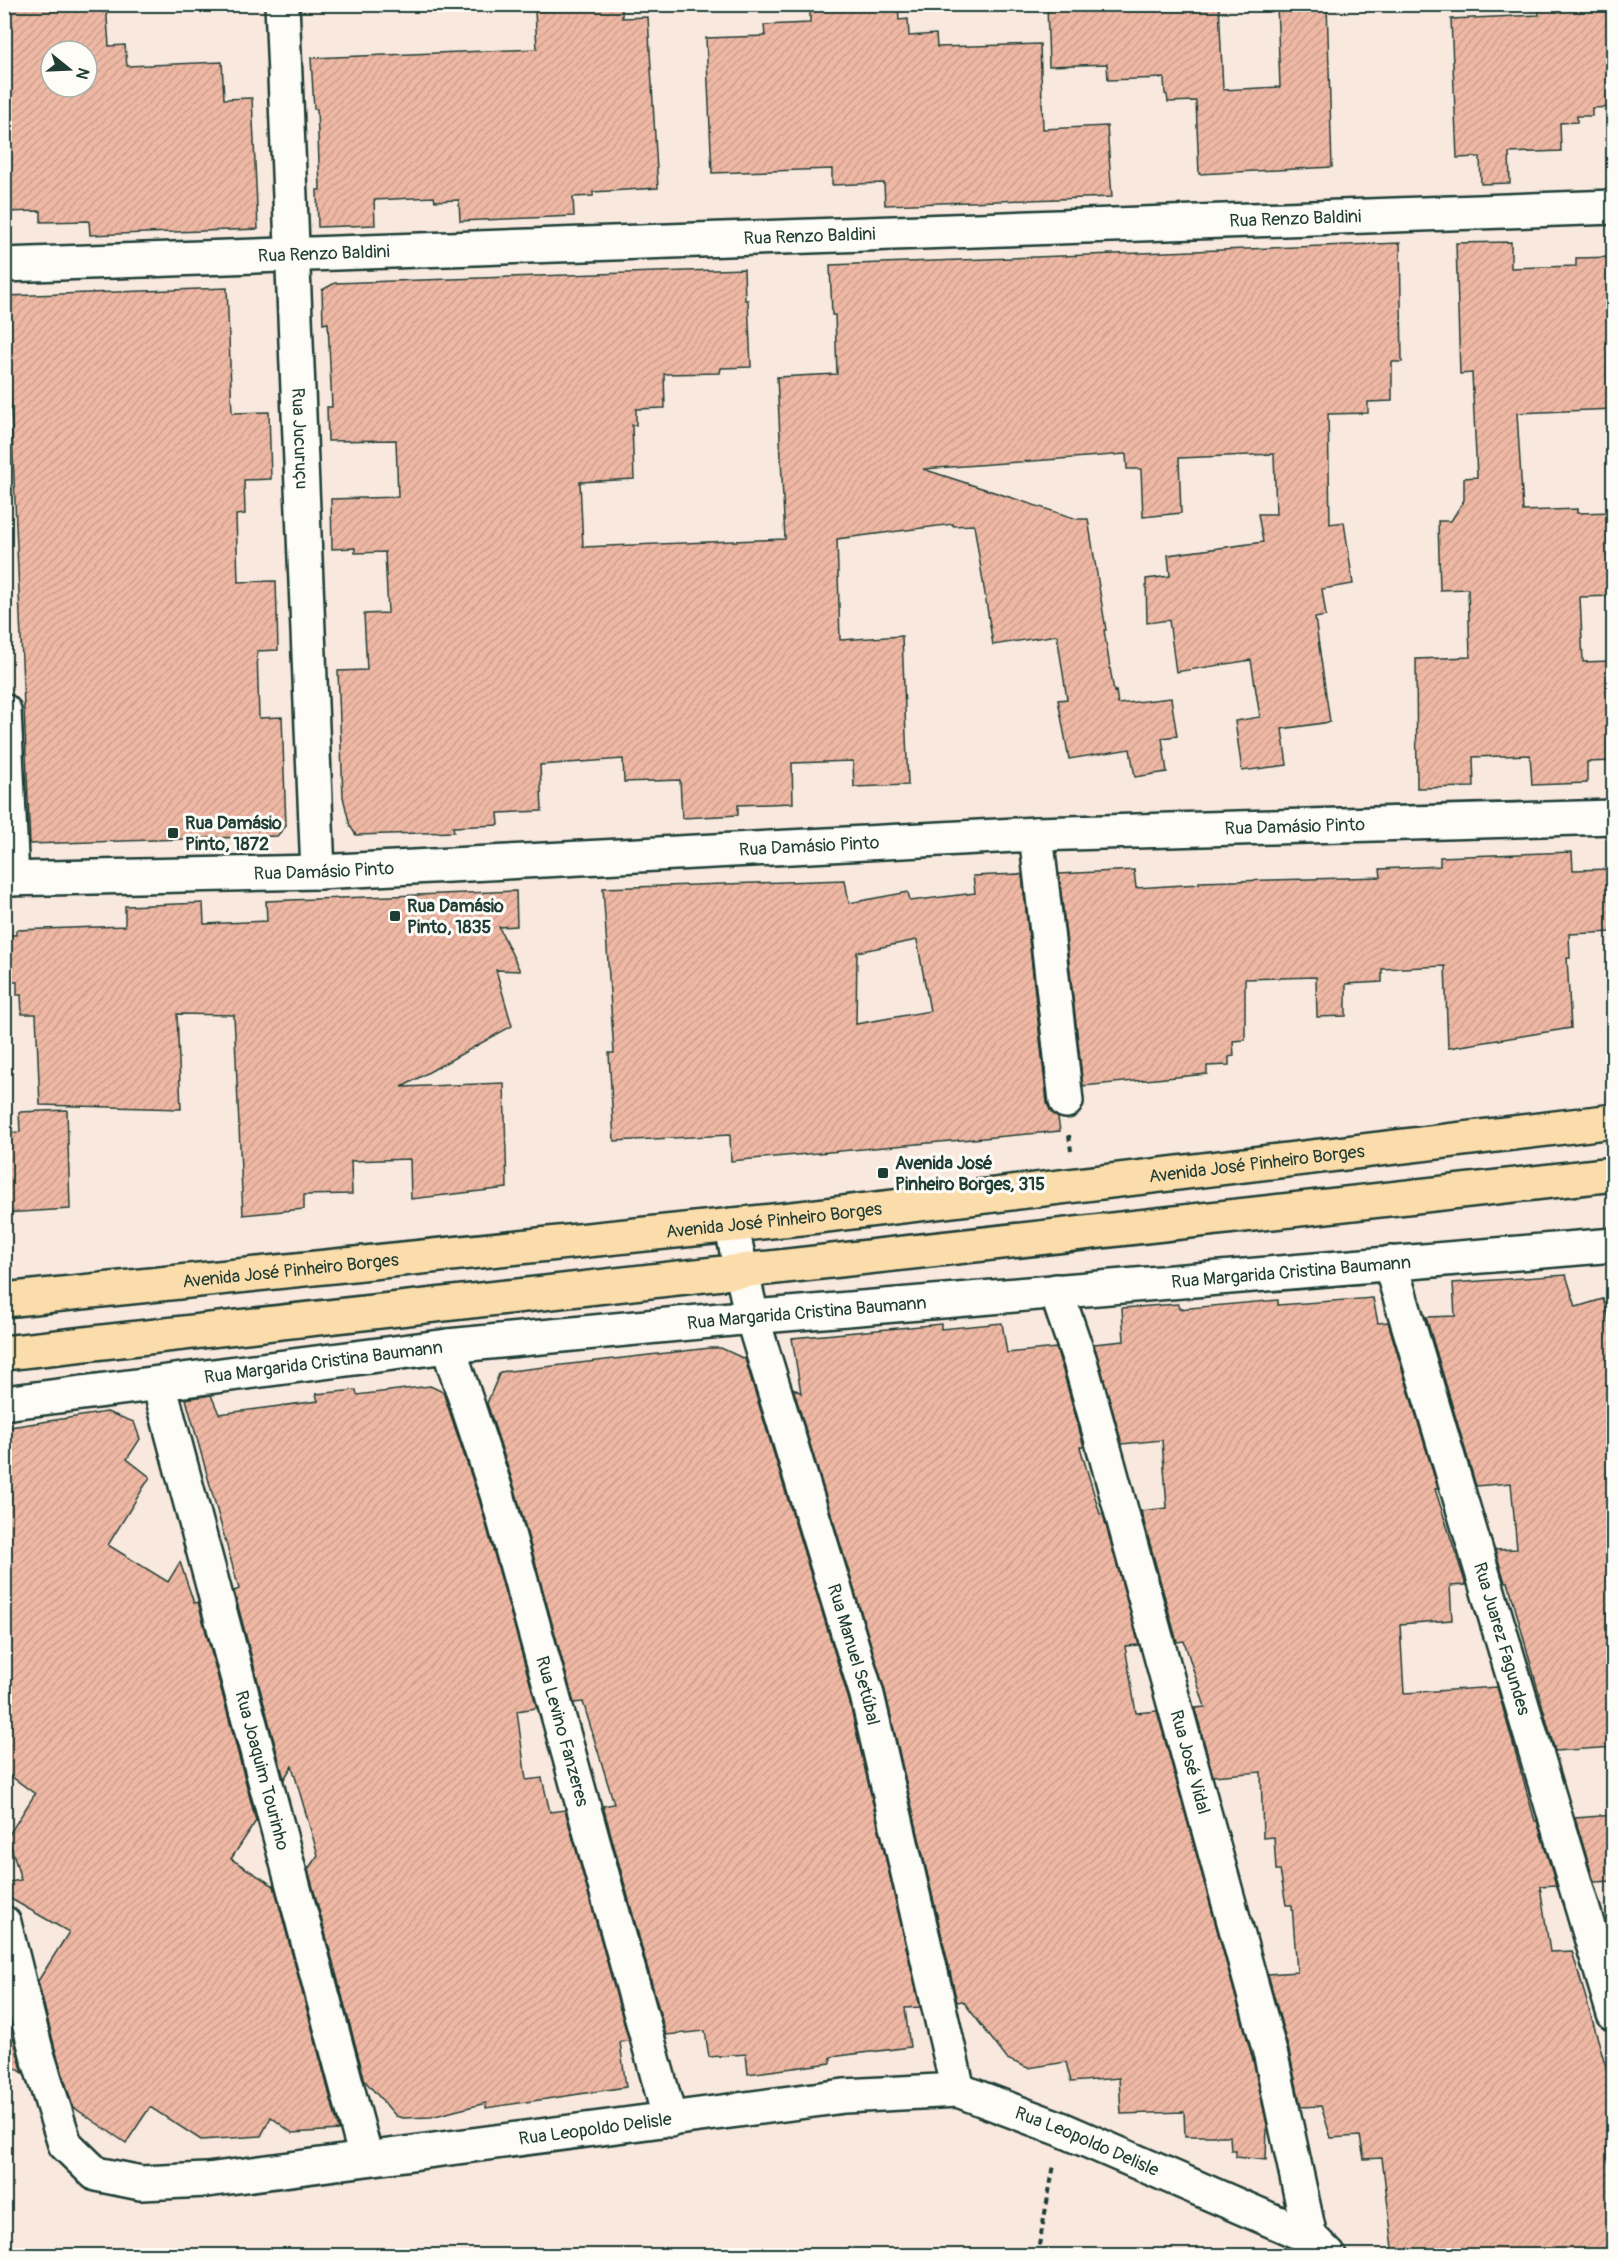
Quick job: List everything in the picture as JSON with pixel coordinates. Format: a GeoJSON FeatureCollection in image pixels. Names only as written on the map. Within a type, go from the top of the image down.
{"type":"FeatureCollection","features":[{"type":"Feature","properties":{"kind":"main road","name":"Avenida José Pinheiro Borges"},"geometry":{"type":"LineString","coordinates":[[4,1300],[731,1225],[1614,1121]]}},
{"type":"Feature","properties":{"kind":"main road"},"geometry":{"type":"LineString","coordinates":[[4,1353],[1614,1174]]}},
{"type":"Feature","properties":{"kind":"street","name":"Rua Jucuruçu"},"geometry":{"type":"LineString","coordinates":[[282,4],[318,872]]}},
{"type":"Feature","properties":{"kind":"street","name":"Rua Renzo Baldini"},"geometry":{"type":"LineString","coordinates":[[4,265],[1614,207]]}},
{"type":"Feature","properties":{"kind":"street"},"geometry":{"type":"LineString","coordinates":[[4,711],[8,879]]}},
{"type":"Feature","properties":{"kind":"street","name":"Rua Damásio Pinto"},"geometry":{"type":"LineString","coordinates":[[8,879],[318,872],[1036,834],[1614,817]]}},
{"type":"Feature","properties":{"kind":"street"},"geometry":{"type":"LineString","coordinates":[[1036,834],[1066,1101]]}},
{"type":"Feature","properties":{"kind":"street","name":"Rua Manuel Setúbal"},"geometry":{"type":"LineString","coordinates":[[731,1225],[752,1317],[867,1695],[958,2090]]}},
{"type":"Feature","properties":{"kind":"street","name":"Rua Margarida Cristina Baumann"},"geometry":{"type":"LineString","coordinates":[[4,1403],[448,1346],[752,1317],[1614,1245]]}},
{"type":"Feature","properties":{"kind":"street","name":"Rua Juarez Fagundes"},"geometry":{"type":"LineString","coordinates":[[1390,1263],[1614,2014]]}},
{"type":"Feature","properties":{"kind":"street","name":"Rua José Vidal"},"geometry":{"type":"LineString","coordinates":[[1056,1291],[1080,1361],[1271,2056],[1320,2246]]}},
{"type":"Feature","properties":{"kind":"street","name":"Rua Levino Fanzeres"},"geometry":{"type":"LineString","coordinates":[[448,1346],[497,1494],[670,2120]]}},
{"type":"Feature","properties":{"kind":"street","name":"Rua Joaquim Tourinho"},"geometry":{"type":"LineString","coordinates":[[159,1384],[366,2158]]}},
{"type":"Feature","properties":{"kind":"street","name":"Rua Leopoldo Delisle"},"geometry":{"type":"LineString","coordinates":[[4,1923],[37,2055],[65,2144],[96,2174],[141,2183],[207,2180],[844,2096],[958,2090],[1061,2129],[1320,2246]]}},
{"type":"Feature","properties":{"kind":"path"},"geometry":{"type":"LineString","coordinates":[[1066,1101],[1075,1186]]}},
{"type":"Feature","properties":{"kind":"path"},"geometry":{"type":"LineString","coordinates":[[1037,2256],[1061,2129]]}},
{"type":"Feature","properties":{"kind":"building"},"geometry":{"type":"Polygon","coordinates":[[[4,4],[106,4],[109,46],[125,45],[127,66],[222,62],[224,99],[252,98],[258,229],[90,235],[89,221],[41,222],[41,211],[4,212],[4,4]]]}},
{"type":"Feature","properties":{"kind":"building"},"geometry":{"type":"Polygon","coordinates":[[[591,4],[622,4],[622,18],[648,17],[658,188],[593,192],[593,196],[573,197],[574,216],[460,221],[459,200],[435,201],[434,197],[374,200],[375,225],[318,227],[317,190],[320,190],[317,109],[314,109],[311,58],[537,49],[535,11],[591,9],[591,4]]]}},
{"type":"Feature","properties":{"kind":"building"},"geometry":{"type":"Polygon","coordinates":[[[810,4],[898,4],[899,20],[908,19],[909,36],[936,34],[937,47],[1040,44],[1043,129],[1107,126],[1112,197],[885,205],[884,183],[832,185],[832,169],[712,173],[706,38],[765,36],[764,25],[810,23],[810,4]]]}},
{"type":"Feature","properties":{"kind":"building"},"geometry":{"type":"Polygon","coordinates":[[[1047,4],[1219,4],[1223,90],[1280,87],[1277,4],[1327,4],[1332,167],[1199,174],[1196,101],[1168,102],[1164,78],[1108,80],[1107,64],[1049,66],[1047,4]]]}},
{"type":"Feature","properties":{"kind":"building"},"geometry":{"type":"Polygon","coordinates":[[[1539,4],[1614,4],[1614,92],[1609,92],[1610,107],[1592,108],[1592,116],[1577,116],[1577,122],[1560,123],[1561,151],[1509,153],[1510,183],[1481,184],[1480,157],[1457,158],[1451,19],[1539,15],[1539,4]]]}},
{"type":"Feature","properties":{"kind":"building"},"geometry":{"type":"Polygon","coordinates":[[[1511,242],[1511,268],[1576,266],[1576,258],[1614,257],[1614,409],[1517,413],[1523,511],[1577,509],[1577,513],[1614,512],[1614,596],[1580,597],[1583,662],[1610,661],[1614,761],[1587,762],[1587,783],[1532,785],[1530,755],[1473,757],[1474,787],[1417,788],[1416,659],[1470,657],[1468,589],[1440,590],[1438,521],[1451,521],[1464,500],[1464,478],[1477,477],[1472,373],[1460,374],[1456,243],[1511,242]]]}},
{"type":"Feature","properties":{"kind":"building"},"geometry":{"type":"Polygon","coordinates":[[[1400,243],[1402,362],[1392,362],[1392,401],[1368,402],[1368,413],[1328,414],[1330,524],[1344,522],[1353,584],[1322,589],[1326,616],[1315,618],[1330,722],[1282,729],[1287,765],[1242,771],[1235,721],[1260,717],[1251,660],[1176,672],[1169,620],[1147,623],[1146,579],[1170,576],[1168,555],[1263,542],[1258,514],[1276,514],[1274,454],[1179,458],[1181,513],[1143,517],[1141,469],[1127,469],[1126,454],[923,469],[1077,519],[1088,519],[1114,692],[1116,691],[1118,704],[1171,698],[1177,736],[1162,738],[1167,772],[1135,777],[1130,749],[1069,759],[1058,700],[1067,699],[1057,635],[993,645],[974,525],[953,526],[953,524],[837,539],[840,640],[902,636],[908,785],[854,787],[853,761],[792,763],[793,803],[738,805],[738,815],[682,818],[680,780],[624,782],[623,759],[540,765],[542,811],[498,813],[499,825],[453,827],[454,832],[356,835],[350,826],[343,797],[338,671],[367,670],[364,614],[388,613],[385,552],[355,553],[355,548],[332,549],[331,499],[398,497],[396,440],[328,441],[327,407],[332,407],[328,323],[323,324],[322,290],[335,283],[744,269],[751,367],[721,368],[720,373],[664,374],[665,408],[636,409],[636,425],[632,425],[634,479],[580,482],[583,547],[785,539],[777,377],[837,374],[830,265],[1400,243]]]}},
{"type":"Feature","properties":{"kind":"building"},"geometry":{"type":"Polygon","coordinates":[[[227,288],[232,413],[269,412],[271,479],[244,480],[245,514],[236,515],[238,582],[276,581],[278,650],[257,651],[259,718],[282,717],[286,826],[277,836],[30,844],[6,296],[227,288]]]}},
{"type":"Feature","properties":{"kind":"building"},"geometry":{"type":"Polygon","coordinates":[[[1572,852],[1573,870],[1614,869],[1614,932],[1569,934],[1570,958],[1567,958],[1571,1028],[1448,1048],[1445,966],[1382,969],[1382,982],[1346,984],[1346,1016],[1317,1017],[1316,977],[1245,979],[1245,1040],[1233,1041],[1234,1056],[1229,1057],[1229,1065],[1207,1066],[1207,1074],[1083,1086],[1059,874],[1134,870],[1136,888],[1199,884],[1199,882],[1381,877],[1380,869],[1440,866],[1440,857],[1572,852]]]}},
{"type":"Feature","properties":{"kind":"building"},"geometry":{"type":"Polygon","coordinates":[[[1022,875],[1047,1103],[1051,1112],[1058,1118],[1060,1131],[731,1161],[730,1135],[614,1141],[609,1053],[614,1053],[603,888],[845,880],[849,903],[908,892],[910,901],[975,893],[973,876],[1022,875]],[[917,940],[857,952],[856,1024],[930,1011],[917,940]]]}},
{"type":"Feature","properties":{"kind":"building"},"geometry":{"type":"Polygon","coordinates":[[[516,891],[517,926],[499,927],[520,971],[496,970],[512,1026],[402,1087],[504,1083],[507,1188],[411,1199],[410,1159],[351,1161],[352,1194],[304,1195],[304,1209],[243,1215],[234,1015],[177,1014],[181,1109],[40,1105],[36,1014],[22,1014],[21,995],[17,995],[17,982],[6,982],[4,935],[16,935],[16,930],[125,926],[125,906],[203,903],[204,924],[267,921],[266,901],[516,891]]]}},
{"type":"Feature","properties":{"kind":"building"},"geometry":{"type":"Polygon","coordinates":[[[67,1110],[70,1209],[4,1213],[4,1133],[20,1132],[19,1112],[67,1110]]]}},
{"type":"Feature","properties":{"kind":"building"},"geometry":{"type":"Polygon","coordinates":[[[1566,1275],[1576,1307],[1603,1299],[1614,1333],[1614,1747],[1555,1751],[1508,1582],[1505,1582],[1495,1550],[1517,1549],[1511,1483],[1476,1486],[1426,1317],[1455,1316],[1453,1283],[1566,1275]]]}},
{"type":"Feature","properties":{"kind":"building"},"geometry":{"type":"Polygon","coordinates":[[[1373,1298],[1378,1323],[1388,1322],[1438,1489],[1435,1489],[1466,1585],[1450,1586],[1452,1620],[1400,1624],[1404,1693],[1497,1687],[1535,1821],[1537,1821],[1556,1885],[1540,1886],[1550,1952],[1572,1951],[1614,2094],[1614,2256],[1394,2256],[1382,2158],[1364,2159],[1360,2136],[1331,2138],[1321,2106],[1301,2107],[1289,2051],[1268,1974],[1297,1972],[1292,1905],[1286,1905],[1280,1870],[1276,1870],[1274,1837],[1263,1838],[1261,1772],[1213,1776],[1195,1708],[1205,1707],[1184,1641],[1177,1642],[1141,1511],[1167,1508],[1162,1440],[1122,1444],[1094,1344],[1124,1341],[1122,1308],[1178,1304],[1179,1309],[1278,1300],[1278,1305],[1373,1298]]]}},
{"type":"Feature","properties":{"kind":"building"},"geometry":{"type":"Polygon","coordinates":[[[1002,1323],[1007,1353],[1056,1348],[1062,1367],[1084,1447],[1080,1447],[1100,1514],[1103,1514],[1139,1645],[1125,1646],[1136,1713],[1157,1711],[1253,2060],[1267,2125],[1266,2160],[1236,2157],[1236,2150],[1231,2150],[1230,2136],[1185,2136],[1184,2112],[1121,2114],[1119,2078],[1071,2082],[1066,2062],[1028,2068],[1007,2059],[963,2001],[957,2002],[885,1691],[793,1388],[801,1393],[792,1338],[941,1324],[941,1329],[1002,1323]]]}},
{"type":"Feature","properties":{"kind":"building"},"geometry":{"type":"Polygon","coordinates":[[[721,1348],[745,1359],[849,1700],[920,2007],[905,2008],[910,2047],[831,2057],[831,2063],[748,2074],[746,2054],[709,2057],[705,2031],[666,2035],[603,1806],[614,1804],[583,1702],[574,1703],[515,1489],[487,1403],[500,1372],[721,1348]]]}},
{"type":"Feature","properties":{"kind":"building"},"geometry":{"type":"Polygon","coordinates":[[[430,1386],[443,1392],[479,1499],[537,1708],[517,1711],[526,1780],[542,1778],[550,1812],[565,1810],[629,2041],[620,2042],[626,2087],[486,2108],[486,2103],[431,2117],[403,2118],[396,2116],[365,2081],[308,1869],[318,1855],[292,1766],[284,1779],[234,1591],[239,1589],[186,1399],[211,1395],[219,1414],[318,1401],[316,1394],[356,1390],[357,1395],[430,1386]]]}},
{"type":"Feature","properties":{"kind":"building"},"geometry":{"type":"Polygon","coordinates":[[[107,1412],[134,1422],[140,1439],[127,1459],[150,1477],[108,1545],[168,1582],[180,1562],[194,1603],[198,1602],[256,1821],[231,1859],[274,1886],[339,2130],[292,2133],[271,2117],[261,2136],[201,2140],[150,2107],[126,2143],[73,2107],[55,2049],[38,1981],[69,1932],[4,1895],[4,1883],[21,1880],[8,1836],[35,1794],[4,1771],[4,1428],[107,1412]]]}},
{"type":"Feature","properties":{"kind":"building"},"geometry":{"type":"Polygon","coordinates":[[[1614,1815],[1614,1881],[1594,1882],[1575,1818],[1614,1815]]]}},
{"type":"Feature","properties":{"kind":"building"},"geometry":{"type":"Polygon","coordinates":[[[10,2024],[23,2073],[4,2060],[4,2032],[10,2024]]]}},
{"type":"Feature","properties":{"kind":"place","name":"Rua Damásio Pinto, 1872"},"geometry":{"type":"Point","coordinates":[173,833]}},
{"type":"Feature","properties":{"kind":"place","name":"Rua Damásio Pinto, 1835"},"geometry":{"type":"Point","coordinates":[395,916]}},
{"type":"Feature","properties":{"kind":"place","name":"Avenida José Pinheiro Borges, 315"},"geometry":{"type":"Point","coordinates":[883,1173]}}]}
